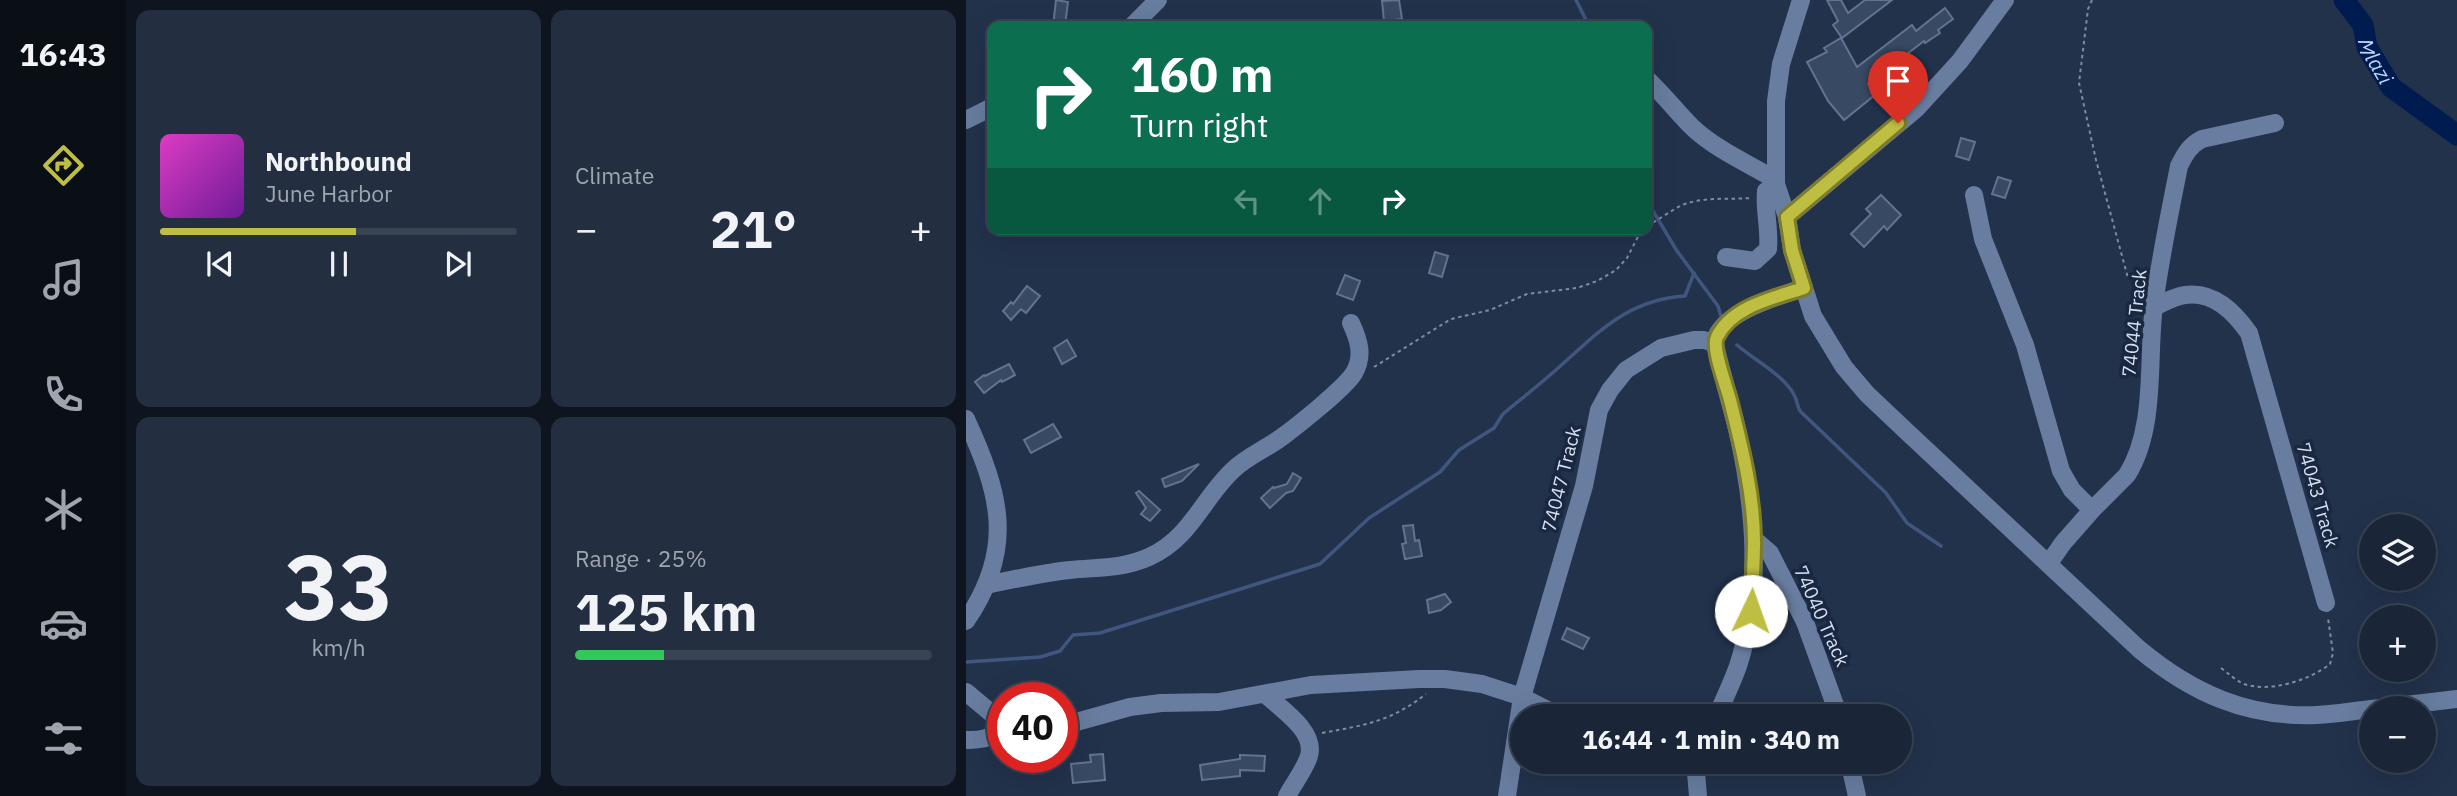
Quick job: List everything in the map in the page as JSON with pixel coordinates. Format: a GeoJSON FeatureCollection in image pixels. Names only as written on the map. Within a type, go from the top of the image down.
{"type":"FeatureCollection","features":[{"type":"Feature","properties":{"kind":"street"},"geometry":{"type":"LineString","coordinates":[[1137,21],[1158,0]]}},
{"type":"Feature","properties":{"kind":"street"},"geometry":{"type":"LineString","coordinates":[[1726,257],[1755,261],[1768,249],[1776,101],[1781,64],[1801,0]]}},
{"type":"Feature","properties":{"kind":"street"},"geometry":{"type":"LineString","coordinates":[[1787,217],[1917,108],[1960,61],[2005,0]]}},
{"type":"Feature","properties":{"kind":"street"},"geometry":{"type":"LineString","coordinates":[[1652,84],[1692,127],[1773,187],[1787,217],[1792,250],[1813,316],[1844,367],[1867,394],[2139,649],[2168,673],[2207,695],[2244,707],[2280,714],[2317,715],[2359,710]]}},
{"type":"Feature","properties":{"kind":"street"},"geometry":{"type":"LineString","coordinates":[[966,120],[987,110]]}},
{"type":"Feature","properties":{"kind":"street","name":"74044 Track"},"geometry":{"type":"LineString","coordinates":[[2049,564],[2092,510],[2127,475],[2134,464],[2141,442],[2149,392],[2154,307],[2179,166],[2184,154],[2193,143],[2203,139],[2275,123]]}},
{"type":"Feature","properties":{"kind":"street"},"geometry":{"type":"LineString","coordinates":[[1974,195],[1983,239],[2025,345],[2061,471],[2072,490],[2092,510]]}},
{"type":"Feature","properties":{"kind":"street"},"geometry":{"type":"LineString","coordinates":[[1722,704],[1738,666],[1751,611],[1755,540],[1740,441],[1716,339],[1733,318],[1753,306],[1804,288]]}},
{"type":"Feature","properties":{"kind":"street","name":"74043 Track"},"geometry":{"type":"LineString","coordinates":[[2154,307],[2183,295],[2200,295],[2217,301],[2236,314],[2249,333],[2326,603]]}},
{"type":"Feature","properties":{"kind":"street"},"geometry":{"type":"LineString","coordinates":[[986,585],[1040,574],[1123,566],[1153,555],[1169,545],[1187,530],[1224,478],[1236,467],[1282,438],[1342,388],[1352,376],[1359,363],[1360,352],[1351,323]]}},
{"type":"Feature","properties":{"kind":"street","name":"74047 Track"},"geometry":{"type":"LineString","coordinates":[[1507,796],[1522,696],[1584,486],[1600,411],[1610,390],[1626,370],[1661,348],[1695,340],[1716,339]]}},
{"type":"Feature","properties":{"kind":"street"},"geometry":{"type":"LineString","coordinates":[[966,419],[987,465],[998,520],[998,545],[986,585],[981,599],[966,621]]}},
{"type":"Feature","properties":{"kind":"street","name":"74040 Track"},"geometry":{"type":"LineString","coordinates":[[1755,540],[1770,553],[1805,622],[1835,704]]}},
{"type":"Feature","properties":{"kind":"street"},"geometry":{"type":"LineString","coordinates":[[1078,722],[1130,707],[1161,703],[1219,702],[1323,684],[1445,679],[1482,684],[1522,696],[1537,704]]}},
{"type":"Feature","properties":{"kind":"street"},"geometry":{"type":"LineString","coordinates":[[966,692],[987,712]]}},
{"type":"Feature","properties":{"kind":"street"},"geometry":{"type":"LineString","coordinates":[[1265,694],[1307,735],[1310,746],[1308,756],[1287,796]]}},
{"type":"Feature","properties":{"kind":"street"},"geometry":{"type":"LineString","coordinates":[[2436,701],[2457,699]]}},
{"type":"Feature","properties":{"kind":"street"},"geometry":{"type":"LineString","coordinates":[[966,740],[987,739]]}},
{"type":"Feature","properties":{"kind":"street"},"geometry":{"type":"LineString","coordinates":[[1695,774],[1698,796]]}},
{"type":"Feature","properties":{"kind":"street"},"geometry":{"type":"LineString","coordinates":[[1852,774],[1857,796]]}},
{"type":"Feature","properties":{"kind":"path"},"geometry":{"type":"LineString","coordinates":[[2092,0],[2088,9],[2079,83],[2096,160],[2128,278]]}},
{"type":"Feature","properties":{"kind":"path"},"geometry":{"type":"LineString","coordinates":[[1652,224],[1681,206],[1727,197],[1735,199],[1773,187]]}},
{"type":"Feature","properties":{"kind":"path"},"geometry":{"type":"LineString","coordinates":[[2221,668],[2233,679],[2247,685],[2264,687],[2322,670],[2330,664],[2333,653],[2326,603]]}},
{"type":"Feature","properties":{"kind":"path"},"geometry":{"type":"LineString","coordinates":[[1307,735],[1374,724],[1412,705],[1445,679]]}},
{"type":"Feature","properties":{"kind":"building"},"geometry":{"type":"Polygon","coordinates":[[[1056,0],[1068,2],[1066,21],[1054,21],[1056,0]]]}},
{"type":"Feature","properties":{"kind":"building"},"geometry":{"type":"Polygon","coordinates":[[[1399,0],[1402,19],[1384,21],[1382,1],[1399,0]]]}},
{"type":"Feature","properties":{"kind":"building"},"geometry":{"type":"Polygon","coordinates":[[[1827,0],[1841,0],[1848,13],[1865,0],[1892,0],[1842,38],[1833,25],[1838,21],[1827,0]]]}},
{"type":"Feature","properties":{"kind":"building"},"geometry":{"type":"Polygon","coordinates":[[[1945,8],[1953,19],[1938,30],[1940,33],[1925,43],[1924,41],[1868,84],[1876,94],[1844,120],[1828,101],[1807,62],[1827,52],[1824,48],[1841,38],[1857,67],[1912,25],[1916,31],[1945,8]]]}},
{"type":"Feature","properties":{"kind":"building"},"geometry":{"type":"Polygon","coordinates":[[[1961,138],[1975,142],[1969,160],[1956,156],[1961,138]]]}},
{"type":"Feature","properties":{"kind":"building"},"geometry":{"type":"Polygon","coordinates":[[[1998,177],[2011,181],[2005,198],[1992,194],[1998,177]]]}},
{"type":"Feature","properties":{"kind":"building"},"geometry":{"type":"Polygon","coordinates":[[[1881,195],[1901,215],[1887,230],[1884,226],[1864,247],[1851,234],[1871,214],[1866,209],[1881,195]]]}},
{"type":"Feature","properties":{"kind":"building"},"geometry":{"type":"Polygon","coordinates":[[[1435,252],[1448,256],[1442,277],[1429,273],[1435,252]]]}},
{"type":"Feature","properties":{"kind":"building"},"geometry":{"type":"Polygon","coordinates":[[[1345,275],[1360,281],[1353,300],[1337,294],[1345,275]]]}},
{"type":"Feature","properties":{"kind":"building"},"geometry":{"type":"Polygon","coordinates":[[[1027,286],[1040,296],[1026,313],[1021,309],[1011,320],[1003,311],[1011,302],[1013,304],[1027,286]]]}},
{"type":"Feature","properties":{"kind":"building"},"geometry":{"type":"Polygon","coordinates":[[[1067,340],[1076,356],[1062,364],[1054,348],[1067,340]]]}},
{"type":"Feature","properties":{"kind":"building"},"geometry":{"type":"Polygon","coordinates":[[[1009,364],[1015,375],[1002,382],[1001,380],[984,393],[975,382],[984,375],[1009,364]]]}},
{"type":"Feature","properties":{"kind":"building"},"geometry":{"type":"Polygon","coordinates":[[[1053,424],[1061,437],[1031,453],[1024,440],[1053,424]]]}},
{"type":"Feature","properties":{"kind":"building"},"geometry":{"type":"Polygon","coordinates":[[[1199,464],[1182,481],[1165,487],[1162,479],[1199,464]]]}},
{"type":"Feature","properties":{"kind":"building"},"geometry":{"type":"Polygon","coordinates":[[[1293,473],[1301,478],[1293,491],[1286,493],[1270,508],[1261,498],[1273,487],[1287,484],[1293,473]]]}},
{"type":"Feature","properties":{"kind":"building"},"geometry":{"type":"Polygon","coordinates":[[[1139,491],[1160,510],[1150,521],[1141,514],[1146,508],[1136,493],[1139,491]]]}},
{"type":"Feature","properties":{"kind":"building"},"geometry":{"type":"Polygon","coordinates":[[[1413,525],[1415,541],[1419,540],[1422,556],[1405,559],[1403,526],[1413,525]]]}},
{"type":"Feature","properties":{"kind":"building"},"geometry":{"type":"Polygon","coordinates":[[[1445,594],[1451,602],[1441,610],[1429,613],[1427,600],[1445,594]]]}},
{"type":"Feature","properties":{"kind":"building"},"geometry":{"type":"Polygon","coordinates":[[[1567,628],[1589,638],[1583,649],[1562,639],[1567,628]]]}},
{"type":"Feature","properties":{"kind":"building"},"geometry":{"type":"Polygon","coordinates":[[[1103,754],[1105,780],[1073,783],[1072,773],[1078,773],[1078,763],[1091,762],[1090,755],[1103,754]]]}},
{"type":"Feature","properties":{"kind":"building"},"geometry":{"type":"Polygon","coordinates":[[[1240,755],[1265,756],[1264,771],[1240,770],[1240,776],[1202,780],[1200,765],[1240,759],[1240,755]]]}},
{"type":"Feature","properties":{"kind":"waterway"},"geometry":{"type":"LineString","coordinates":[[1576,0],[1586,21]]}},
{"type":"Feature","properties":{"kind":"waterway","name":"Mlazi"},"geometry":{"type":"LineString","coordinates":[[2344,0],[2363,25],[2367,47],[2391,87],[2457,135]]}},
{"type":"Feature","properties":{"kind":"waterway"},"geometry":{"type":"LineString","coordinates":[[1652,209],[1677,251],[1718,306],[1722,320]]}},
{"type":"Feature","properties":{"kind":"waterway"},"geometry":{"type":"LineString","coordinates":[[966,662],[1040,657],[1060,651],[1073,635],[1100,633],[1320,564],[1369,518],[1440,472],[1459,450],[1494,428],[1503,414],[1614,320],[1646,304],[1685,296],[1694,273]]}},
{"type":"Feature","properties":{"kind":"waterway"},"geometry":{"type":"LineString","coordinates":[[1737,345],[1784,381],[1795,397],[1800,411],[1886,493],[1907,523],[1941,546]]}},
{"type":"Feature","properties":{"kind":"route"},"geometry":{"type":"LineString","coordinates":[[1751,611],[1755,540],[1750,494],[1728,390],[1714,343],[1718,334],[1733,318],[1753,306],[1804,288],[1792,250],[1787,217],[1898,123]]}}]}
